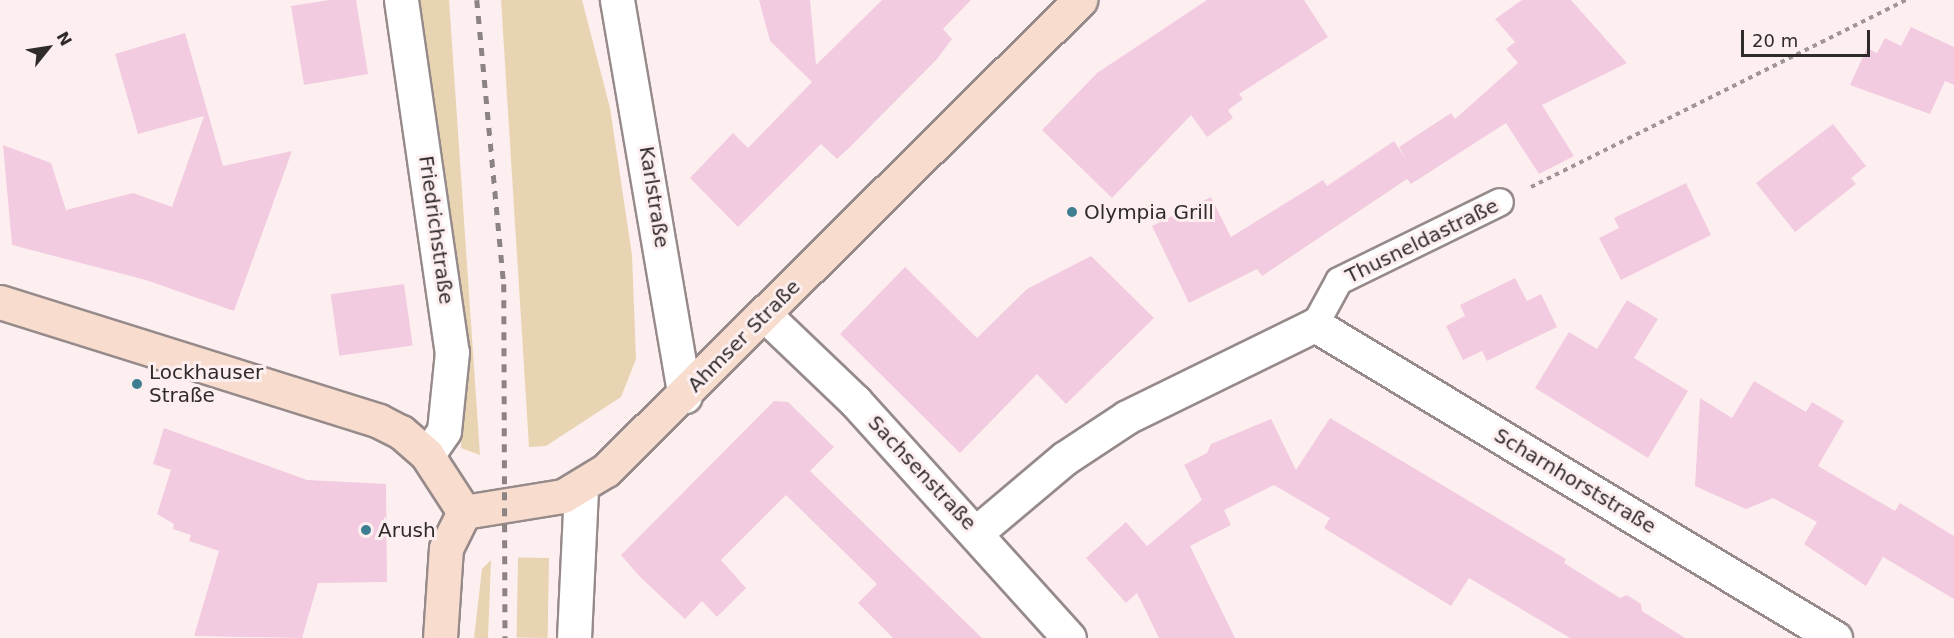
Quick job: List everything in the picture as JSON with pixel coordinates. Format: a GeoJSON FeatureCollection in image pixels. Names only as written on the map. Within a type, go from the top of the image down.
{"type":"FeatureCollection","features":[{"type":"Feature","properties":{"kind":"street","name":"Friedrichstraße"},"geometry":{"type":"LineString","coordinates":[[401,0],[452,352],[444,431],[427,455]]}},
{"type":"Feature","properties":{"kind":"street","name":"Karlstraße"},"geometry":{"type":"LineString","coordinates":[[617,0],[685,396]]}},
{"type":"Feature","properties":{"kind":"street","name":"Ahmser Straße"},"geometry":{"type":"LineString","coordinates":[[464,512],[581,488],[685,396],[1080,0]]}},
{"type":"Feature","properties":{"kind":"street"},"geometry":{"type":"LineString","coordinates":[[0,302],[380,421],[401,432],[427,455],[464,512],[446,548],[440,638]]}},
{"type":"Feature","properties":{"kind":"street","name":"Sachsenstraße"},"geometry":{"type":"LineString","coordinates":[[766,316],[855,400],[1069,638]]}},
{"type":"Feature","properties":{"kind":"street"},"geometry":{"type":"LineString","coordinates":[[976,532],[1065,458],[1127,417],[1315,325]]}},
{"type":"Feature","properties":{"kind":"street","name":"Scharnhorststraße"},"geometry":{"type":"LineString","coordinates":[[1315,325],[1835,638]]}},
{"type":"Feature","properties":{"kind":"street"},"geometry":{"type":"LineString","coordinates":[[574,638],[581,488]]}},
{"type":"Feature","properties":{"kind":"lane","name":"Thusneldastraße"},"geometry":{"type":"LineString","coordinates":[[1315,325],[1339,281],[1500,202]]}},
{"type":"Feature","properties":{"kind":"path","name":"Thusneldastraße"},"geometry":{"type":"LineString","coordinates":[[1500,202],[1906,0]]}},
{"type":"Feature","properties":{"kind":"shaded area"},"geometry":{"type":"Polygon","coordinates":[[[414,0],[449,0],[480,455],[461,448],[464,388],[414,0]]]}},
{"type":"Feature","properties":{"kind":"shaded area"},"geometry":{"type":"Polygon","coordinates":[[[501,0],[582,0],[610,108],[632,255],[636,359],[621,397],[546,446],[529,447],[501,0]]]}},
{"type":"Feature","properties":{"kind":"shaded area"},"geometry":{"type":"Polygon","coordinates":[[[518,557],[549,558],[548,638],[517,637],[518,557]]]}},
{"type":"Feature","properties":{"kind":"shaded area"},"geometry":{"type":"Polygon","coordinates":[[[491,560],[488,638],[474,638],[482,569],[491,560]]]}},
{"type":"Feature","properties":{"kind":"building"},"geometry":{"type":"Polygon","coordinates":[[[329,0],[356,0],[368,74],[304,85],[291,6],[329,0]]]}},
{"type":"Feature","properties":{"kind":"building"},"geometry":{"type":"Polygon","coordinates":[[[759,0],[810,0],[816,65],[882,0],[971,0],[943,29],[952,39],[937,59],[850,147],[837,159],[821,144],[738,227],[690,178],[733,133],[748,148],[812,82],[770,41],[759,0]]]}},
{"type":"Feature","properties":{"kind":"building"},"geometry":{"type":"Polygon","coordinates":[[[1207,0],[1304,0],[1328,37],[1239,94],[1243,99],[1228,110],[1233,118],[1207,137],[1191,115],[1112,198],[1042,130],[1097,73],[1207,0]]]}},
{"type":"Feature","properties":{"kind":"building"},"geometry":{"type":"Polygon","coordinates":[[[1522,0],[1571,0],[1627,63],[1542,105],[1574,156],[1539,174],[1506,123],[1411,184],[1407,179],[1262,276],[1257,269],[1189,303],[1152,226],[1211,197],[1231,237],[1323,180],[1327,186],[1394,141],[1407,161],[1399,147],[1451,113],[1455,119],[1518,63],[1506,49],[1515,42],[1495,19],[1522,0]]]}},
{"type":"Feature","properties":{"kind":"building"},"geometry":{"type":"Polygon","coordinates":[[[1911,27],[1954,47],[1954,85],[1945,81],[1930,114],[1850,85],[1867,48],[1877,53],[1885,38],[1901,46],[1911,27]]]}},
{"type":"Feature","properties":{"kind":"building"},"geometry":{"type":"Polygon","coordinates":[[[185,33],[223,166],[292,151],[234,311],[146,280],[12,245],[3,145],[51,163],[66,210],[133,193],[172,207],[204,116],[138,134],[115,54],[185,33]]]}},
{"type":"Feature","properties":{"kind":"building"},"geometry":{"type":"Polygon","coordinates":[[[1833,124],[1866,166],[1851,178],[1856,184],[1795,232],[1756,183],[1833,124]]]}},
{"type":"Feature","properties":{"kind":"building"},"geometry":{"type":"Polygon","coordinates":[[[1686,183],[1711,235],[1621,280],[1599,238],[1619,228],[1614,218],[1686,183]]]}},
{"type":"Feature","properties":{"kind":"building"},"geometry":{"type":"Polygon","coordinates":[[[1091,256],[1154,318],[1066,404],[1037,374],[960,453],[840,334],[905,267],[977,338],[1027,289],[1091,256]]]}},
{"type":"Feature","properties":{"kind":"building"},"geometry":{"type":"Polygon","coordinates":[[[1515,278],[1527,301],[1541,294],[1557,327],[1487,361],[1482,351],[1463,360],[1446,326],[1465,316],[1460,305],[1515,278]]]}},
{"type":"Feature","properties":{"kind":"building"},"geometry":{"type":"Polygon","coordinates":[[[404,284],[413,345],[339,356],[331,294],[404,284]]]}},
{"type":"Feature","properties":{"kind":"building"},"geometry":{"type":"Polygon","coordinates":[[[1627,300],[1658,319],[1634,358],[1688,391],[1648,458],[1535,388],[1569,332],[1597,349],[1627,300]]]}},
{"type":"Feature","properties":{"kind":"building"},"geometry":{"type":"Polygon","coordinates":[[[1754,381],[1806,412],[1812,402],[1844,421],[1818,466],[1895,511],[1900,503],[1954,536],[1954,599],[1883,557],[1866,586],[1804,544],[1817,522],[1773,498],[1746,509],[1695,486],[1700,398],[1732,418],[1754,381]]]}},
{"type":"Feature","properties":{"kind":"building"},"geometry":{"type":"Polygon","coordinates":[[[774,401],[788,402],[834,447],[810,471],[982,638],[893,638],[858,603],[877,584],[786,495],[721,560],[746,588],[717,617],[702,601],[685,619],[639,576],[621,555],[774,401]]]}},
{"type":"Feature","properties":{"kind":"building"},"geometry":{"type":"Polygon","coordinates":[[[1330,418],[1566,559],[1564,563],[1620,598],[1627,595],[1641,604],[1642,611],[1685,638],[1570,638],[1469,578],[1451,606],[1324,528],[1330,518],[1274,485],[1224,510],[1231,525],[1190,546],[1235,638],[1159,638],[1137,593],[1126,603],[1086,558],[1126,522],[1147,546],[1202,500],[1184,465],[1207,453],[1211,444],[1271,419],[1296,470],[1330,418]]]}},
{"type":"Feature","properties":{"kind":"building"},"geometry":{"type":"Polygon","coordinates":[[[164,428],[307,480],[386,484],[387,582],[318,583],[302,638],[194,636],[219,551],[189,541],[191,535],[173,529],[174,524],[157,514],[171,470],[153,464],[164,428]]]}},
{"type":"Feature","properties":{"kind":"railway"},"geometry":{"type":"LineString","coordinates":[[477,0],[504,284],[505,638]]}},
{"type":"Feature","properties":{"kind":"place","name":"Olympia Grill"},"geometry":{"type":"Point","coordinates":[1072,212]}},
{"type":"Feature","properties":{"kind":"place","name":"Lockhauser Straße"},"geometry":{"type":"Point","coordinates":[137,384]}},
{"type":"Feature","properties":{"kind":"place","name":"Arush"},"geometry":{"type":"Point","coordinates":[366,530]}}]}
